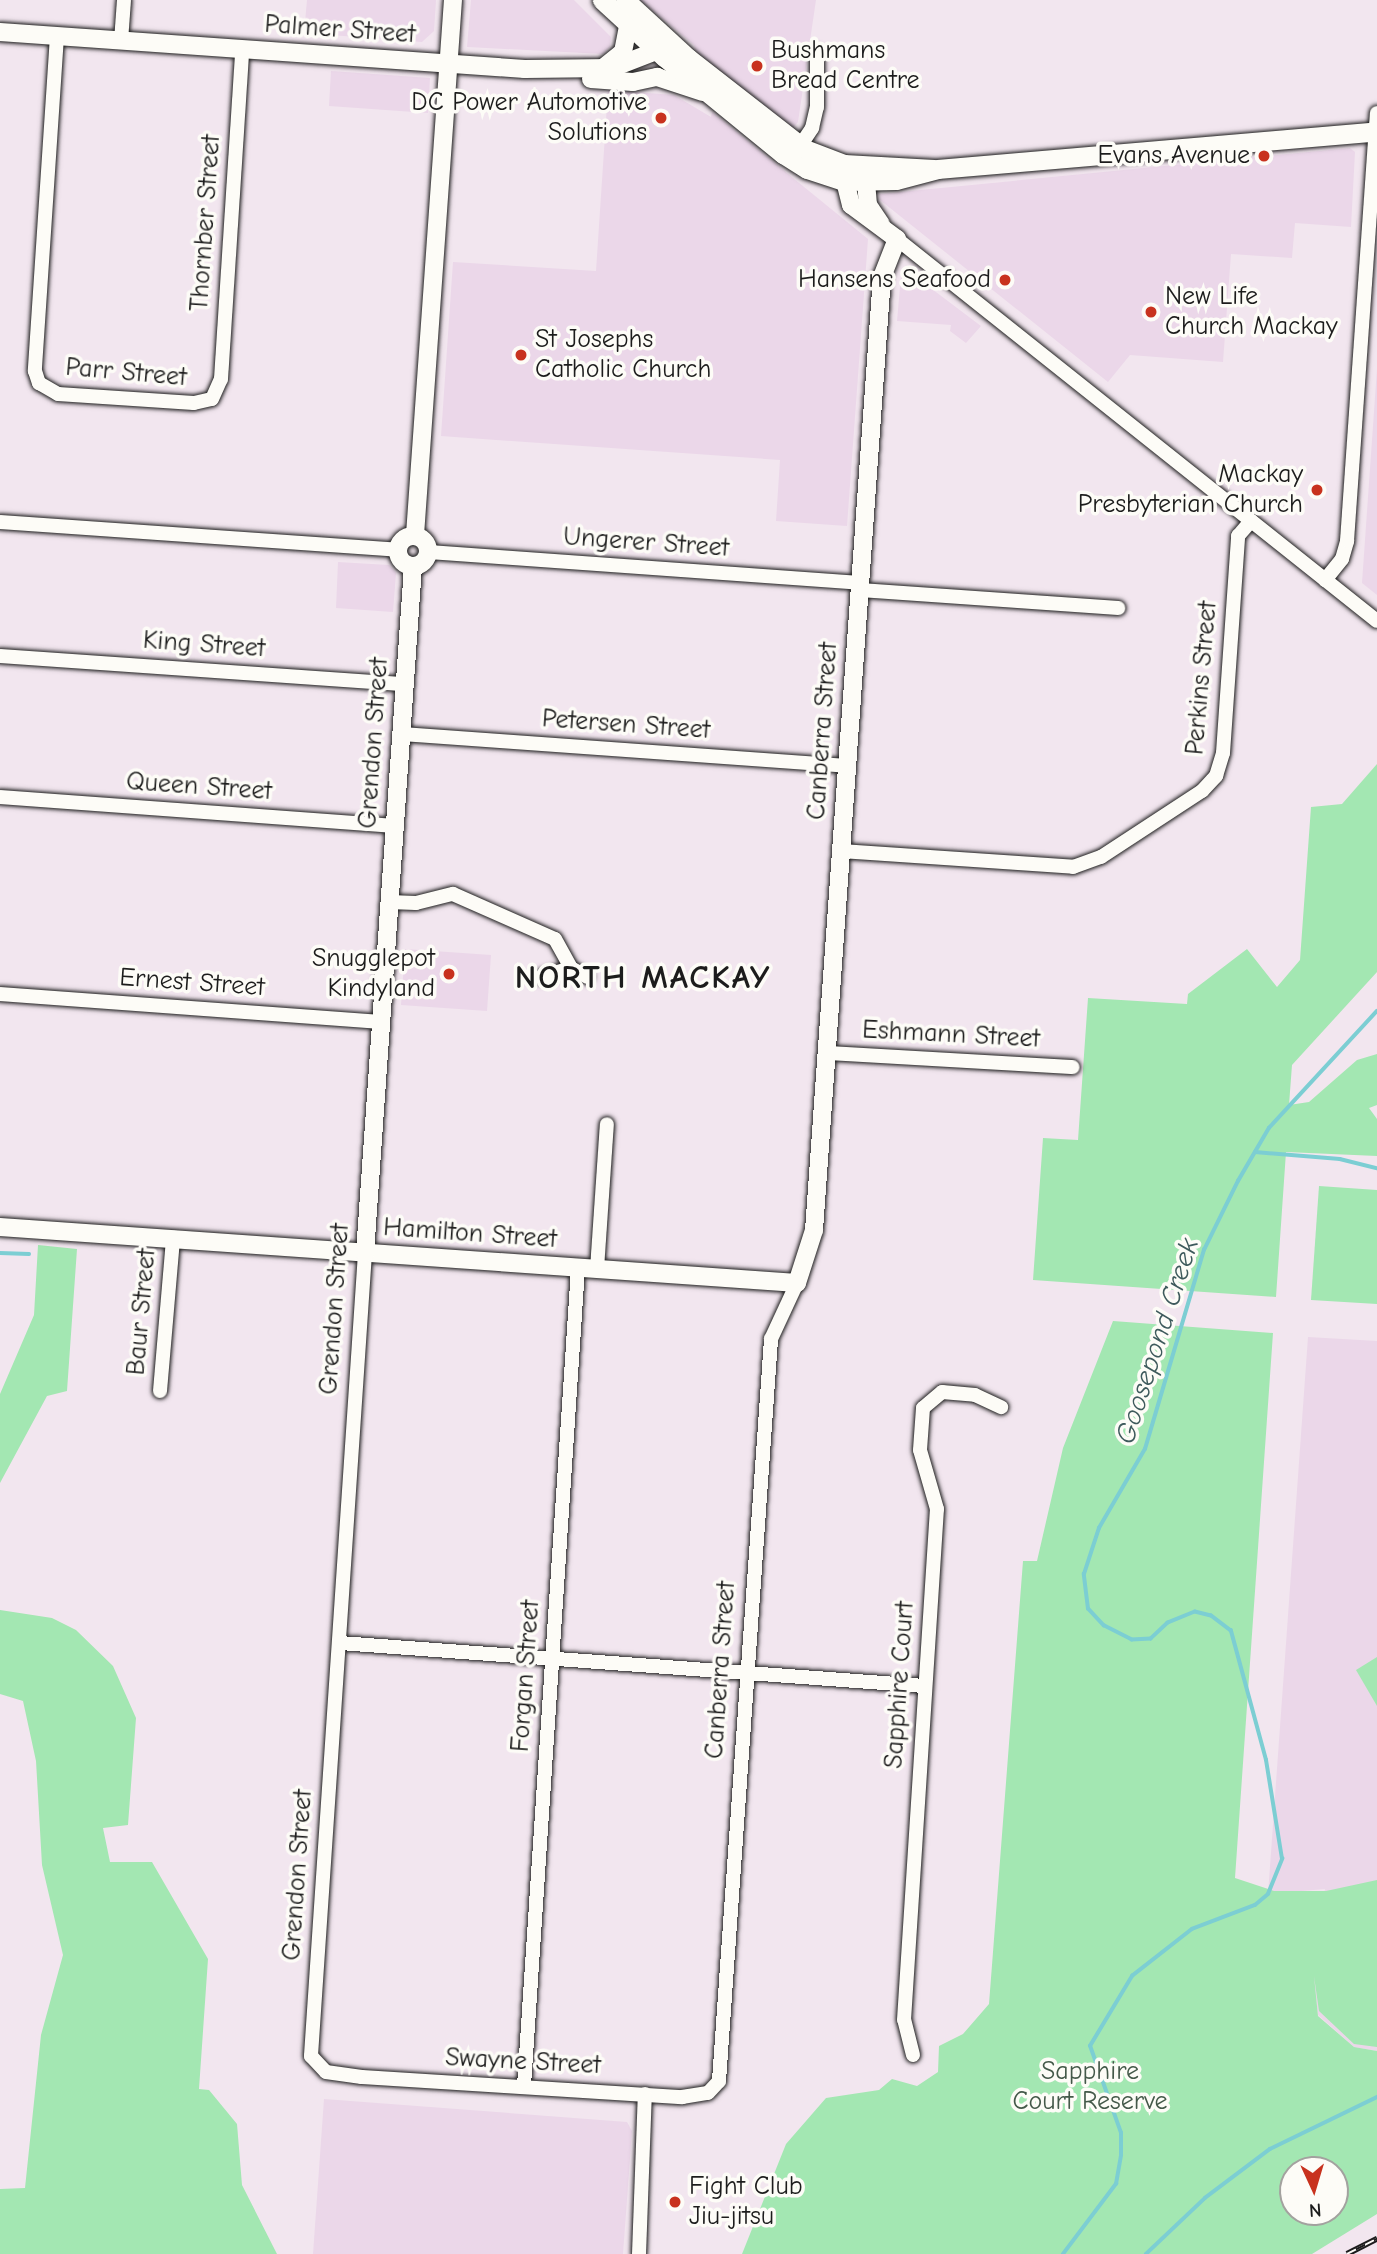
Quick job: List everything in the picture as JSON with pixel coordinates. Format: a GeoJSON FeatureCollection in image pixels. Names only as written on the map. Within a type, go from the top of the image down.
{"type":"FeatureCollection","features":[{"type":"Feature","properties":{"kind":"main road"},"geometry":{"type":"LineString","coordinates":[[603,0],[628,26],[664,47],[820,162],[858,176]]}},
{"type":"Feature","properties":{"kind":"main road"},"geometry":{"type":"LineString","coordinates":[[625,0],[664,47],[710,94],[820,162],[858,176],[1377,125]]}},
{"type":"Feature","properties":{"kind":"street"},"geometry":{"type":"LineString","coordinates":[[121,41],[124,0]]}},
{"type":"Feature","properties":{"kind":"street"},"geometry":{"type":"LineString","coordinates":[[415,535],[453,0]]}},
{"type":"Feature","properties":{"kind":"street"},"geometry":{"type":"LineString","coordinates":[[599,69],[621,55],[629,38],[628,26]]}},
{"type":"Feature","properties":{"kind":"street","name":"Palmer Street"},"geometry":{"type":"LineString","coordinates":[[0,32],[525,69],[599,69],[629,65],[664,47]]}},
{"type":"Feature","properties":{"kind":"street","name":"Parr Street"},"geometry":{"type":"LineString","coordinates":[[57,36],[35,356],[39,383],[58,394],[194,403],[212,399]]}},
{"type":"Feature","properties":{"kind":"street"},"geometry":{"type":"LineString","coordinates":[[645,78],[664,47]]}},
{"type":"Feature","properties":{"kind":"street","name":"Thornber Street"},"geometry":{"type":"LineString","coordinates":[[212,399],[221,379],[242,50]]}},
{"type":"Feature","properties":{"kind":"street"},"geometry":{"type":"LineString","coordinates":[[817,53],[820,162]]}},
{"type":"Feature","properties":{"kind":"street"},"geometry":{"type":"LineString","coordinates":[[525,69],[595,79],[659,78],[710,94]]}},
{"type":"Feature","properties":{"kind":"street"},"geometry":{"type":"LineString","coordinates":[[800,146],[812,128],[817,107]]}},
{"type":"Feature","properties":{"kind":"street"},"geometry":{"type":"LineString","coordinates":[[1325,580],[1342,559],[1347,541],[1377,125]]}},
{"type":"Feature","properties":{"kind":"street"},"geometry":{"type":"LineString","coordinates":[[858,176],[868,205],[883,227],[1377,621]]}},
{"type":"Feature","properties":{"kind":"street","name":"Canberra Street"},"geometry":{"type":"LineString","coordinates":[[721,2066],[771,1339],[797,1283],[814,1230],[883,271],[897,239]]}},
{"type":"Feature","properties":{"kind":"street"},"geometry":{"type":"LineString","coordinates":[[1361,331],[1377,332]]}},
{"type":"Feature","properties":{"kind":"street","name":"Perkins Street"},"geometry":{"type":"LineString","coordinates":[[841,851],[1073,867],[1101,857],[1202,791],[1216,776],[1223,754],[1238,536],[1251,521]]}},
{"type":"Feature","properties":{"kind":"street"},"geometry":{"type":"LineString","coordinates":[[0,522],[398,550]]}},
{"type":"Feature","properties":{"kind":"street"},"geometry":{"type":"LineString","coordinates":[[415,535],[424,539],[429,552],[421,564],[412,566],[403,562],[398,550],[402,540],[415,535]]}},
{"type":"Feature","properties":{"kind":"street","name":"Ungerer Street"},"geometry":{"type":"LineString","coordinates":[[429,552],[1118,608]]}},
{"type":"Feature","properties":{"kind":"street","name":"Grendon Street"},"geometry":{"type":"LineString","coordinates":[[312,2056],[412,566]]}},
{"type":"Feature","properties":{"kind":"street","name":"King Street"},"geometry":{"type":"LineString","coordinates":[[0,656],[405,684]]}},
{"type":"Feature","properties":{"kind":"street","name":"Petersen Street"},"geometry":{"type":"LineString","coordinates":[[402,734],[847,766]]}},
{"type":"Feature","properties":{"kind":"street","name":"Queen Street"},"geometry":{"type":"LineString","coordinates":[[0,797],[395,826]]}},
{"type":"Feature","properties":{"kind":"street"},"geometry":{"type":"LineString","coordinates":[[389,902],[464,896],[555,939],[571,968],[587,977]]}},
{"type":"Feature","properties":{"kind":"street"},"geometry":{"type":"LineString","coordinates":[[541,977],[571,968]]}},
{"type":"Feature","properties":{"kind":"street","name":"Ernest Street"},"geometry":{"type":"LineString","coordinates":[[0,994],[381,1021]]}},
{"type":"Feature","properties":{"kind":"street","name":"Eshmann Street"},"geometry":{"type":"LineString","coordinates":[[827,1053],[1073,1067]]}},
{"type":"Feature","properties":{"kind":"street"},"geometry":{"type":"LineString","coordinates":[[597,1269],[607,1124]]}},
{"type":"Feature","properties":{"kind":"street","name":"Hamilton Street"},"geometry":{"type":"LineString","coordinates":[[0,1227],[797,1283]]}},
{"type":"Feature","properties":{"kind":"street","name":"Baur Street"},"geometry":{"type":"LineString","coordinates":[[160,1391],[173,1238]]}},
{"type":"Feature","properties":{"kind":"street","name":"Forgan Street"},"geometry":{"type":"LineString","coordinates":[[524,2086],[578,1268]]}},
{"type":"Feature","properties":{"kind":"street","name":"Sapphire Court"},"geometry":{"type":"LineString","coordinates":[[913,2055],[904,2020],[937,1509],[920,1450],[923,1408],[942,1392],[975,1395],[1001,1407]]}},
{"type":"Feature","properties":{"kind":"street"},"geometry":{"type":"LineString","coordinates":[[340,1643],[924,1685]]}},
{"type":"Feature","properties":{"kind":"street","name":"Swayne Street"},"geometry":{"type":"LineString","coordinates":[[312,2056],[326,2072],[351,2076],[682,2097],[708,2093],[719,2081],[721,2066]]}},
{"type":"Feature","properties":{"kind":"street"},"geometry":{"type":"LineString","coordinates":[[639,2254],[645,2094]]}},
{"type":"Feature","properties":{"kind":"shaded area"},"geometry":{"type":"Polygon","coordinates":[[[307,0],[436,0],[434,31],[422,42],[304,33],[307,0]]]}},
{"type":"Feature","properties":{"kind":"shaded area"},"geometry":{"type":"Polygon","coordinates":[[[471,0],[574,0],[611,37],[610,47],[603,54],[467,47],[471,0]]]}},
{"type":"Feature","properties":{"kind":"shaded area"},"geometry":{"type":"Polygon","coordinates":[[[640,0],[816,0],[798,122],[792,129],[696,53],[694,45],[640,0]]]}},
{"type":"Feature","properties":{"kind":"shaded area"},"geometry":{"type":"Polygon","coordinates":[[[331,71],[430,78],[428,113],[329,106],[331,71]]]}},
{"type":"Feature","properties":{"kind":"shaded area"},"geometry":{"type":"Polygon","coordinates":[[[608,90],[674,95],[711,117],[712,112],[868,239],[847,526],[776,521],[780,460],[441,436],[453,262],[596,271],[608,90]]]}},
{"type":"Feature","properties":{"kind":"shaded area"},"geometry":{"type":"Polygon","coordinates":[[[1350,148],[1355,152],[1351,227],[1295,223],[1292,258],[1231,254],[1223,362],[1130,355],[1108,382],[880,200],[879,194],[1350,148]]]}},
{"type":"Feature","properties":{"kind":"shaded area"},"geometry":{"type":"Polygon","coordinates":[[[901,276],[916,277],[981,326],[966,343],[950,331],[951,325],[897,321],[901,276]]]}},
{"type":"Feature","properties":{"kind":"shaded area"},"geometry":{"type":"Polygon","coordinates":[[[1377,369],[1377,595],[1362,583],[1377,369]]]}},
{"type":"Feature","properties":{"kind":"shaded area"},"geometry":{"type":"Polygon","coordinates":[[[338,562],[389,565],[396,573],[393,612],[336,608],[338,562]]]}},
{"type":"Feature","properties":{"kind":"shaded area"},"geometry":{"type":"Polygon","coordinates":[[[405,949],[491,955],[487,1011],[401,1005],[405,949]]]}},
{"type":"Feature","properties":{"kind":"shaded area"},"geometry":{"type":"Polygon","coordinates":[[[1308,1337],[1377,1341],[1377,2051],[1354,2047],[1318,2015],[1311,1954],[1325,1889],[1268,1894],[1308,1337]]]}},
{"type":"Feature","properties":{"kind":"shaded area"},"geometry":{"type":"Polygon","coordinates":[[[324,2099],[627,2122],[632,2131],[623,2254],[313,2254],[324,2099]]]}},
{"type":"Feature","properties":{"kind":"green space"},"geometry":{"type":"Polygon","coordinates":[[[1377,764],[1377,972],[1292,1065],[1289,1105],[1309,1102],[1357,1060],[1377,1054],[1377,1105],[1369,1108],[1377,1119],[1377,1156],[1286,1152],[1276,1297],[1033,1280],[1043,1138],[1078,1140],[1088,998],[1187,1004],[1188,994],[1247,949],[1277,987],[1300,960],[1311,807],[1342,804],[1377,764]]]}},
{"type":"Feature","properties":{"kind":"green space"},"geometry":{"type":"Polygon","coordinates":[[[1319,1186],[1377,1190],[1377,1304],[1311,1300],[1319,1186]]]}},
{"type":"Feature","properties":{"kind":"green space"},"geometry":{"type":"Polygon","coordinates":[[[38,1245],[77,1249],[67,1391],[47,1396],[0,1483],[0,1394],[34,1315],[38,1245]]]}},
{"type":"Feature","properties":{"kind":"green space","name":"Sapphire Court Reserve"},"geometry":{"type":"Polygon","coordinates":[[[1113,1321],[1273,1333],[1235,1878],[1274,1891],[1326,1891],[1377,1880],[1377,2047],[1354,2044],[1319,2011],[1314,1976],[1318,2016],[1354,2047],[1377,2051],[1377,2214],[1312,2254],[742,2254],[786,2144],[826,2098],[879,2090],[892,2079],[917,2086],[938,2072],[939,2046],[963,2034],[989,2004],[1023,1561],[1037,1561],[1063,1448],[1113,1321]]]}},
{"type":"Feature","properties":{"kind":"green space"},"geometry":{"type":"Polygon","coordinates":[[[0,1610],[52,1618],[76,1630],[113,1666],[136,1718],[128,1825],[103,1828],[110,1862],[152,1862],[208,1959],[199,2089],[209,2090],[237,2124],[242,2185],[277,2254],[0,2254],[0,2189],[25,2188],[41,2035],[63,1955],[42,1865],[36,1761],[23,1701],[0,1694],[0,1610]]]}},
{"type":"Feature","properties":{"kind":"green space"},"geometry":{"type":"Polygon","coordinates":[[[1377,1657],[1377,1706],[1356,1670],[1377,1657]]]}},
{"type":"Feature","properties":{"kind":"waterway","name":"Goosepond Creek"},"geometry":{"type":"LineString","coordinates":[[1063,2254],[1116,2184],[1121,2155],[1121,2133],[1090,2046],[1132,1976],[1192,1929],[1255,1905],[1268,1894],[1282,1859],[1266,1760],[1231,1631],[1211,1616],[1195,1612],[1168,1623],[1151,1639],[1132,1640],[1104,1626],[1088,1609],[1084,1574],[1099,1528],[1145,1449],[1204,1250],[1238,1181],[1269,1128],[1377,1011]]}},
{"type":"Feature","properties":{"kind":"waterway"},"geometry":{"type":"LineString","coordinates":[[1255,1152],[1340,1159],[1377,1168]]}},
{"type":"Feature","properties":{"kind":"waterway"},"geometry":{"type":"LineString","coordinates":[[0,1253],[29,1254]]}},
{"type":"Feature","properties":{"kind":"waterway"},"geometry":{"type":"LineString","coordinates":[[1146,2254],[1205,2198],[1270,2149],[1377,2097]]}},
{"type":"Feature","properties":{"kind":"railway"},"geometry":{"type":"LineString","coordinates":[[1347,2254],[1377,2239]]}},
{"type":"Feature","properties":{"kind":"place","name":"Bushmans Bread Centre"},"geometry":{"type":"Point","coordinates":[757,66]}},
{"type":"Feature","properties":{"kind":"place","name":"DC Power Automotive Solutions"},"geometry":{"type":"Point","coordinates":[661,118]}},
{"type":"Feature","properties":{"kind":"place","name":"Evans Avenue"},"geometry":{"type":"Point","coordinates":[1264,156]}},
{"type":"Feature","properties":{"kind":"place","name":"Hansens Seafood"},"geometry":{"type":"Point","coordinates":[1005,280]}},
{"type":"Feature","properties":{"kind":"place","name":"New Life Church Mackay"},"geometry":{"type":"Point","coordinates":[1151,312]}},
{"type":"Feature","properties":{"kind":"place","name":"St Josephs Catholic Church"},"geometry":{"type":"Point","coordinates":[521,355]}},
{"type":"Feature","properties":{"kind":"place","name":"Mackay Presbyterian Church"},"geometry":{"type":"Point","coordinates":[1317,490]}},
{"type":"Feature","properties":{"kind":"place","name":"Snugglepot Kindyland"},"geometry":{"type":"Point","coordinates":[449,974]}},
{"type":"Feature","properties":{"kind":"place","name":"Fight Club Jiu-jitsu"},"geometry":{"type":"Point","coordinates":[675,2202]}},
{"type":"Feature","properties":{"kind":"district","name":"NORTH MACKAY"},"geometry":{"type":"Point","coordinates":[643,978]}}]}
